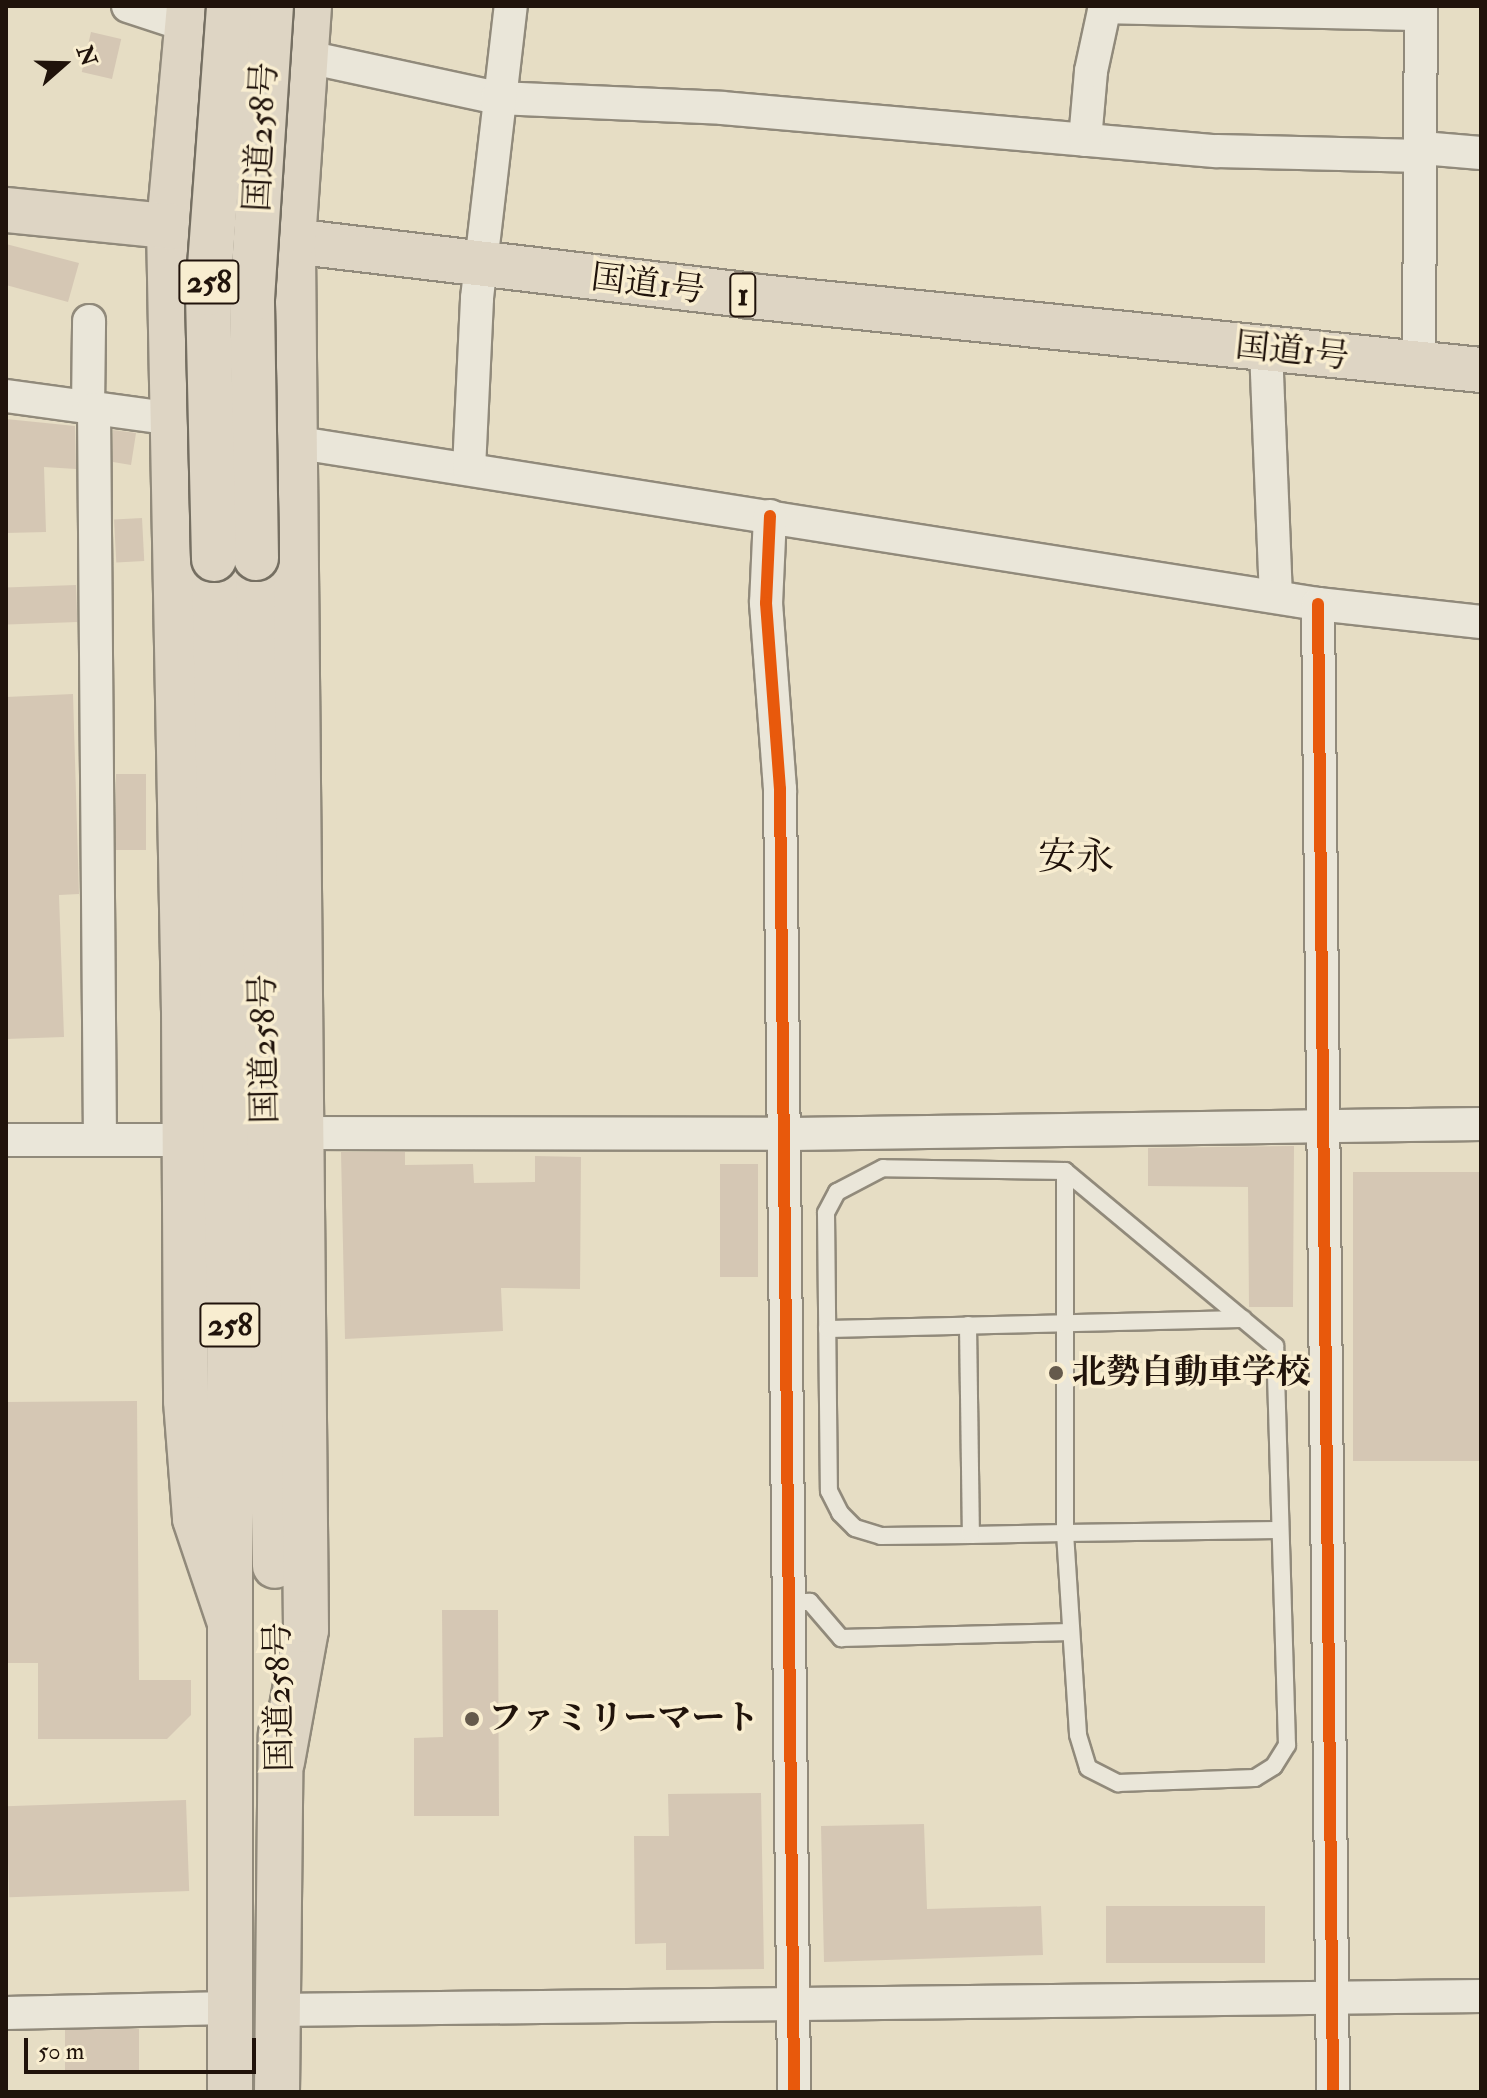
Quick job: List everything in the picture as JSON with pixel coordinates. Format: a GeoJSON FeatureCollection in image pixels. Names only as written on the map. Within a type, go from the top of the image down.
{"type":"FeatureCollection","features":[{"type":"Feature","properties":{"kind":"highway","name":"国道258号"},"geometry":{"type":"LineString","coordinates":[[229,6],[208,293],[235,559],[269,1361],[282,1762],[277,2092]]}},
{"type":"Feature","properties":{"kind":"highway","name":"国道258号"},"geometry":{"type":"LineString","coordinates":[[230,2092],[235,559],[271,6]]}},
{"type":"Feature","properties":{"kind":"highway"},"geometry":{"type":"LineString","coordinates":[[282,1762],[306,1630],[293,241],[303,56],[309,6]]}},
{"type":"Feature","properties":{"kind":"highway"},"geometry":{"type":"LineString","coordinates":[[187,15],[169,225],[186,1401],[195,1519],[230,1623]]}},
{"type":"Feature","properties":{"kind":"highway","name":"国道1号"},"geometry":{"type":"LineString","coordinates":[[6,210],[169,225],[483,264],[1481,370]]}},
{"type":"Feature","properties":{"kind":"street"},"geometry":{"type":"LineString","coordinates":[[128,6],[187,15]]}},
{"type":"Feature","properties":{"kind":"street"},"geometry":{"type":"LineString","coordinates":[[469,469],[477,298],[483,264],[497,98],[511,6]]}},
{"type":"Feature","properties":{"kind":"street"},"geometry":{"type":"LineString","coordinates":[[1085,140],[1091,71],[1104,7],[1421,10],[1419,364]]}},
{"type":"Feature","properties":{"kind":"street"},"geometry":{"type":"LineString","coordinates":[[303,56],[497,98],[722,108],[1217,151],[1481,153]]}},
{"type":"Feature","properties":{"kind":"street"},"geometry":{"type":"LineString","coordinates":[[89,321],[100,1139]]}},
{"type":"Feature","properties":{"kind":"street"},"geometry":{"type":"LineString","coordinates":[[1266,349],[1276,595]]}},
{"type":"Feature","properties":{"kind":"street"},"geometry":{"type":"LineString","coordinates":[[6,396],[173,419]]}},
{"type":"Feature","properties":{"kind":"street"},"geometry":{"type":"LineString","coordinates":[[293,442],[1318,604],[1481,622]]}},
{"type":"Feature","properties":{"kind":"street"},"geometry":{"type":"LineString","coordinates":[[770,516],[766,603],[780,789],[794,2092]]}},
{"type":"Feature","properties":{"kind":"street"},"geometry":{"type":"LineString","coordinates":[[1318,604],[1333,2092]]}},
{"type":"Feature","properties":{"kind":"street"},"geometry":{"type":"LineString","coordinates":[[299,1133],[784,1134],[1481,1124]]}},
{"type":"Feature","properties":{"kind":"street"},"geometry":{"type":"LineString","coordinates":[[6,1140],[184,1140]]}},
{"type":"Feature","properties":{"kind":"street"},"geometry":{"type":"LineString","coordinates":[[276,2010],[1481,1996]]}},
{"type":"Feature","properties":{"kind":"street"},"geometry":{"type":"LineString","coordinates":[[6,2013],[229,2008]]}},
{"type":"Feature","properties":{"kind":"lane"},"geometry":{"type":"LineString","coordinates":[[1065,1171],[1065,1533],[1078,1735],[1088,1768],[1118,1783],[1255,1778],[1274,1766],[1287,1745],[1277,1530],[1275,1346],[1065,1171],[883,1168],[837,1192],[826,1213],[827,1329],[829,1491],[840,1513],[855,1528],[881,1536],[971,1535],[1065,1533],[1277,1530]]}},
{"type":"Feature","properties":{"kind":"lane"},"geometry":{"type":"LineString","coordinates":[[827,1329],[1243,1319]]}},
{"type":"Feature","properties":{"kind":"lane"},"geometry":{"type":"LineString","coordinates":[[968,1325],[971,1535]]}},
{"type":"Feature","properties":{"kind":"lane"},"geometry":{"type":"LineString","coordinates":[[788,1603],[810,1602],[841,1638],[1071,1632]]}},
{"type":"Feature","properties":{"kind":"building"},"geometry":{"type":"Polygon","coordinates":[[[91,32],[121,39],[112,79],[82,72],[91,32]]]}},
{"type":"Feature","properties":{"kind":"building"},"geometry":{"type":"Polygon","coordinates":[[[6,244],[79,263],[68,302],[6,285],[6,244]]]}},
{"type":"Feature","properties":{"kind":"building"},"geometry":{"type":"Polygon","coordinates":[[[6,419],[75,426],[76,469],[44,467],[46,532],[6,533],[6,419]]]}},
{"type":"Feature","properties":{"kind":"building"},"geometry":{"type":"Polygon","coordinates":[[[113,430],[136,433],[131,465],[113,462],[113,430]]]}},
{"type":"Feature","properties":{"kind":"building"},"geometry":{"type":"Polygon","coordinates":[[[142,518],[144,561],[116,562],[114,519],[142,518]]]}},
{"type":"Feature","properties":{"kind":"building"},"geometry":{"type":"Polygon","coordinates":[[[76,585],[77,622],[7,624],[6,587],[76,585]]]}},
{"type":"Feature","properties":{"kind":"building"},"geometry":{"type":"Polygon","coordinates":[[[73,694],[79,894],[59,895],[64,1037],[6,1039],[6,697],[73,694]]]}},
{"type":"Feature","properties":{"kind":"building"},"geometry":{"type":"Polygon","coordinates":[[[116,774],[146,774],[146,850],[116,850],[116,774]]]}},
{"type":"Feature","properties":{"kind":"building"},"geometry":{"type":"Polygon","coordinates":[[[1294,1146],[1293,1307],[1249,1307],[1248,1187],[1148,1186],[1148,1148],[1294,1146]]]}},
{"type":"Feature","properties":{"kind":"building"},"geometry":{"type":"Polygon","coordinates":[[[341,1152],[405,1152],[405,1165],[473,1164],[474,1183],[535,1182],[535,1156],[581,1157],[580,1289],[501,1288],[503,1331],[345,1339],[341,1152]]]}},
{"type":"Feature","properties":{"kind":"building"},"geometry":{"type":"Polygon","coordinates":[[[720,1164],[758,1164],[758,1277],[720,1277],[720,1164]]]}},
{"type":"Feature","properties":{"kind":"building"},"geometry":{"type":"Polygon","coordinates":[[[1353,1172],[1481,1172],[1481,1461],[1353,1461],[1353,1172]]]}},
{"type":"Feature","properties":{"kind":"building"},"geometry":{"type":"Polygon","coordinates":[[[137,1401],[139,1680],[191,1680],[191,1715],[167,1739],[38,1739],[38,1663],[6,1663],[6,1402],[137,1401]]]}},
{"type":"Feature","properties":{"kind":"building"},"geometry":{"type":"Polygon","coordinates":[[[442,1610],[498,1610],[499,1816],[414,1816],[414,1738],[443,1737],[442,1610]]]}},
{"type":"Feature","properties":{"kind":"building"},"geometry":{"type":"Polygon","coordinates":[[[761,1793],[764,1969],[666,1970],[666,1943],[635,1944],[634,1836],[669,1836],[668,1794],[761,1793]]]}},
{"type":"Feature","properties":{"kind":"building"},"geometry":{"type":"Polygon","coordinates":[[[186,1800],[189,1891],[9,1897],[6,1806],[186,1800]]]}},
{"type":"Feature","properties":{"kind":"building"},"geometry":{"type":"Polygon","coordinates":[[[924,1824],[927,1909],[1041,1906],[1043,1955],[824,1962],[821,1826],[924,1824]]]}},
{"type":"Feature","properties":{"kind":"building"},"geometry":{"type":"Polygon","coordinates":[[[1106,1906],[1265,1906],[1265,1963],[1106,1963],[1106,1906]]]}},
{"type":"Feature","properties":{"kind":"building"},"geometry":{"type":"Polygon","coordinates":[[[65,2029],[139,2029],[139,2074],[65,2074],[65,2029]]]}},
{"type":"Feature","properties":{"kind":"cycle path"},"geometry":{"type":"LineString","coordinates":[[770,516],[766,603],[780,789],[794,2092]]}},
{"type":"Feature","properties":{"kind":"cycle path"},"geometry":{"type":"LineString","coordinates":[[1318,604],[1333,2092]]}},
{"type":"Feature","properties":{"kind":"place","name":"北勢自動車学校"},"geometry":{"type":"Point","coordinates":[1056,1373]}},
{"type":"Feature","properties":{"kind":"place","name":"ファミリーマート"},"geometry":{"type":"Point","coordinates":[472,1719]}},
{"type":"Feature","properties":{"kind":"district","name":"安永"},"geometry":{"type":"Point","coordinates":[1076,858]}}]}
